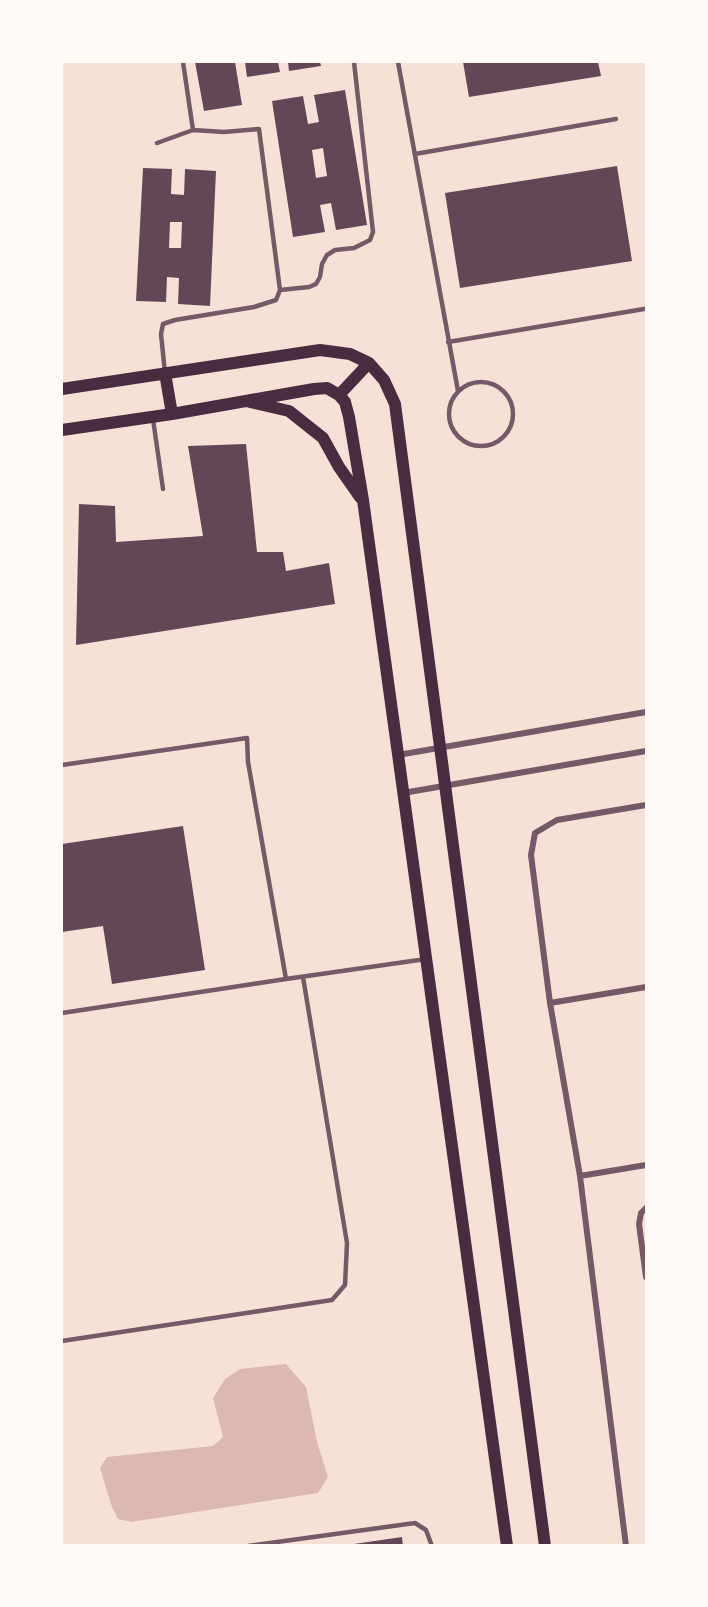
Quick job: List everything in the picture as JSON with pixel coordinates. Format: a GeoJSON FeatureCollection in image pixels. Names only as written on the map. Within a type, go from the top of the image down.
{"type":"FeatureCollection","features":[{"type":"Feature","properties":{"kind":"main road"},"geometry":{"type":"LineString","coordinates":[[62,389],[320,350],[350,354],[369,363],[384,380],[395,404],[545,1545]]}},
{"type":"Feature","properties":{"kind":"main road"},"geometry":{"type":"LineString","coordinates":[[339,395],[369,363]]}},
{"type":"Feature","properties":{"kind":"main road"},"geometry":{"type":"LineString","coordinates":[[165,373],[172,414]]}},
{"type":"Feature","properties":{"kind":"main road"},"geometry":{"type":"LineString","coordinates":[[62,430],[172,414],[314,389],[327,388],[339,395],[345,402],[363,500],[507,1545]]}},
{"type":"Feature","properties":{"kind":"main road"},"geometry":{"type":"LineString","coordinates":[[244,401],[289,411],[323,438],[339,467],[363,500]]}},
{"type":"Feature","properties":{"kind":"street"},"geometry":{"type":"LineString","coordinates":[[398,755],[646,712]]}},
{"type":"Feature","properties":{"kind":"street"},"geometry":{"type":"LineString","coordinates":[[403,793],[646,751]]}},
{"type":"Feature","properties":{"kind":"street"},"geometry":{"type":"LineString","coordinates":[[626,1545],[580,1176],[550,1004],[531,855],[535,833],[556,820],[646,805]]}},
{"type":"Feature","properties":{"kind":"street"},"geometry":{"type":"LineString","coordinates":[[550,1004],[646,987]]}},
{"type":"Feature","properties":{"kind":"street"},"geometry":{"type":"LineString","coordinates":[[580,1176],[646,1165]]}},
{"type":"Feature","properties":{"kind":"street"},"geometry":{"type":"LineString","coordinates":[[646,1208],[641,1213],[639,1224],[646,1277]]}},
{"type":"Feature","properties":{"kind":"lane"},"geometry":{"type":"LineString","coordinates":[[183,62],[193,130]]}},
{"type":"Feature","properties":{"kind":"lane"},"geometry":{"type":"LineString","coordinates":[[280,290],[309,287],[316,284],[327,255],[335,250],[354,248],[370,240],[373,232],[354,62]]}},
{"type":"Feature","properties":{"kind":"lane"},"geometry":{"type":"LineString","coordinates":[[398,62],[458,391],[452,399],[449,420],[458,438],[477,447],[488,446],[505,436],[514,416],[507,395],[499,387],[478,382],[458,391]]}},
{"type":"Feature","properties":{"kind":"lane"},"geometry":{"type":"LineString","coordinates":[[415,154],[616,119]]}},
{"type":"Feature","properties":{"kind":"lane"},"geometry":{"type":"LineString","coordinates":[[157,143],[193,130],[224,132],[259,129],[280,290],[276,300],[254,307],[163,324],[160,334],[165,373]]}},
{"type":"Feature","properties":{"kind":"lane"},"geometry":{"type":"LineString","coordinates":[[448,342],[644,309]]}},
{"type":"Feature","properties":{"kind":"lane"},"geometry":{"type":"LineString","coordinates":[[153,416],[163,489]]}},
{"type":"Feature","properties":{"kind":"lane"},"geometry":{"type":"LineString","coordinates":[[62,765],[247,738],[248,762],[286,979]]}},
{"type":"Feature","properties":{"kind":"lane"},"geometry":{"type":"LineString","coordinates":[[62,1013],[426,959]]}},
{"type":"Feature","properties":{"kind":"lane"},"geometry":{"type":"LineString","coordinates":[[62,1341],[332,1300],[345,1285],[347,1243],[303,977]]}},
{"type":"Feature","properties":{"kind":"lane"},"geometry":{"type":"LineString","coordinates":[[248,1545],[415,1523],[426,1530],[432,1545]]}},
{"type":"Feature","properties":{"kind":"shaded area"},"geometry":{"type":"Polygon","coordinates":[[[286,1364],[306,1387],[317,1442],[328,1477],[318,1493],[131,1522],[118,1519],[100,1468],[107,1457],[213,1446],[223,1437],[213,1398],[225,1379],[240,1369],[286,1364]]]}},
{"type":"Feature","properties":{"kind":"building"},"geometry":{"type":"Polygon","coordinates":[[[195,62],[235,62],[242,105],[204,111],[195,62]]]}},
{"type":"Feature","properties":{"kind":"building"},"geometry":{"type":"Polygon","coordinates":[[[245,62],[278,62],[280,72],[247,77],[245,62]]]}},
{"type":"Feature","properties":{"kind":"building"},"geometry":{"type":"Polygon","coordinates":[[[288,62],[320,62],[321,66],[289,71],[288,62]]]}},
{"type":"Feature","properties":{"kind":"building"},"geometry":{"type":"Polygon","coordinates":[[[463,62],[598,62],[601,76],[469,97],[463,62]]]}},
{"type":"Feature","properties":{"kind":"building"},"geometry":{"type":"Polygon","coordinates":[[[345,90],[367,225],[336,230],[331,203],[320,205],[325,232],[293,237],[272,101],[303,96],[308,124],[319,122],[314,95],[345,90]],[[323,148],[312,150],[316,178],[327,176],[323,148]]]}},
{"type":"Feature","properties":{"kind":"building"},"geometry":{"type":"Polygon","coordinates":[[[617,166],[632,261],[460,288],[445,193],[617,166]]]}},
{"type":"Feature","properties":{"kind":"building"},"geometry":{"type":"Polygon","coordinates":[[[143,168],[172,169],[171,194],[184,195],[185,169],[216,171],[210,306],[178,304],[179,278],[167,277],[166,302],[136,301],[143,168]],[[170,222],[169,248],[181,248],[182,222],[170,222]]]}},
{"type":"Feature","properties":{"kind":"building"},"geometry":{"type":"Polygon","coordinates":[[[246,444],[257,552],[283,552],[286,571],[329,563],[335,604],[76,645],[79,504],[115,506],[116,542],[203,536],[188,446],[246,444]]]}},
{"type":"Feature","properties":{"kind":"building"},"geometry":{"type":"Polygon","coordinates":[[[183,826],[205,970],[112,984],[103,926],[62,932],[62,844],[183,826]]]}},
{"type":"Feature","properties":{"kind":"building"},"geometry":{"type":"Polygon","coordinates":[[[402,1537],[403,1546],[354,1546],[354,1544],[402,1537]]]}}]}
